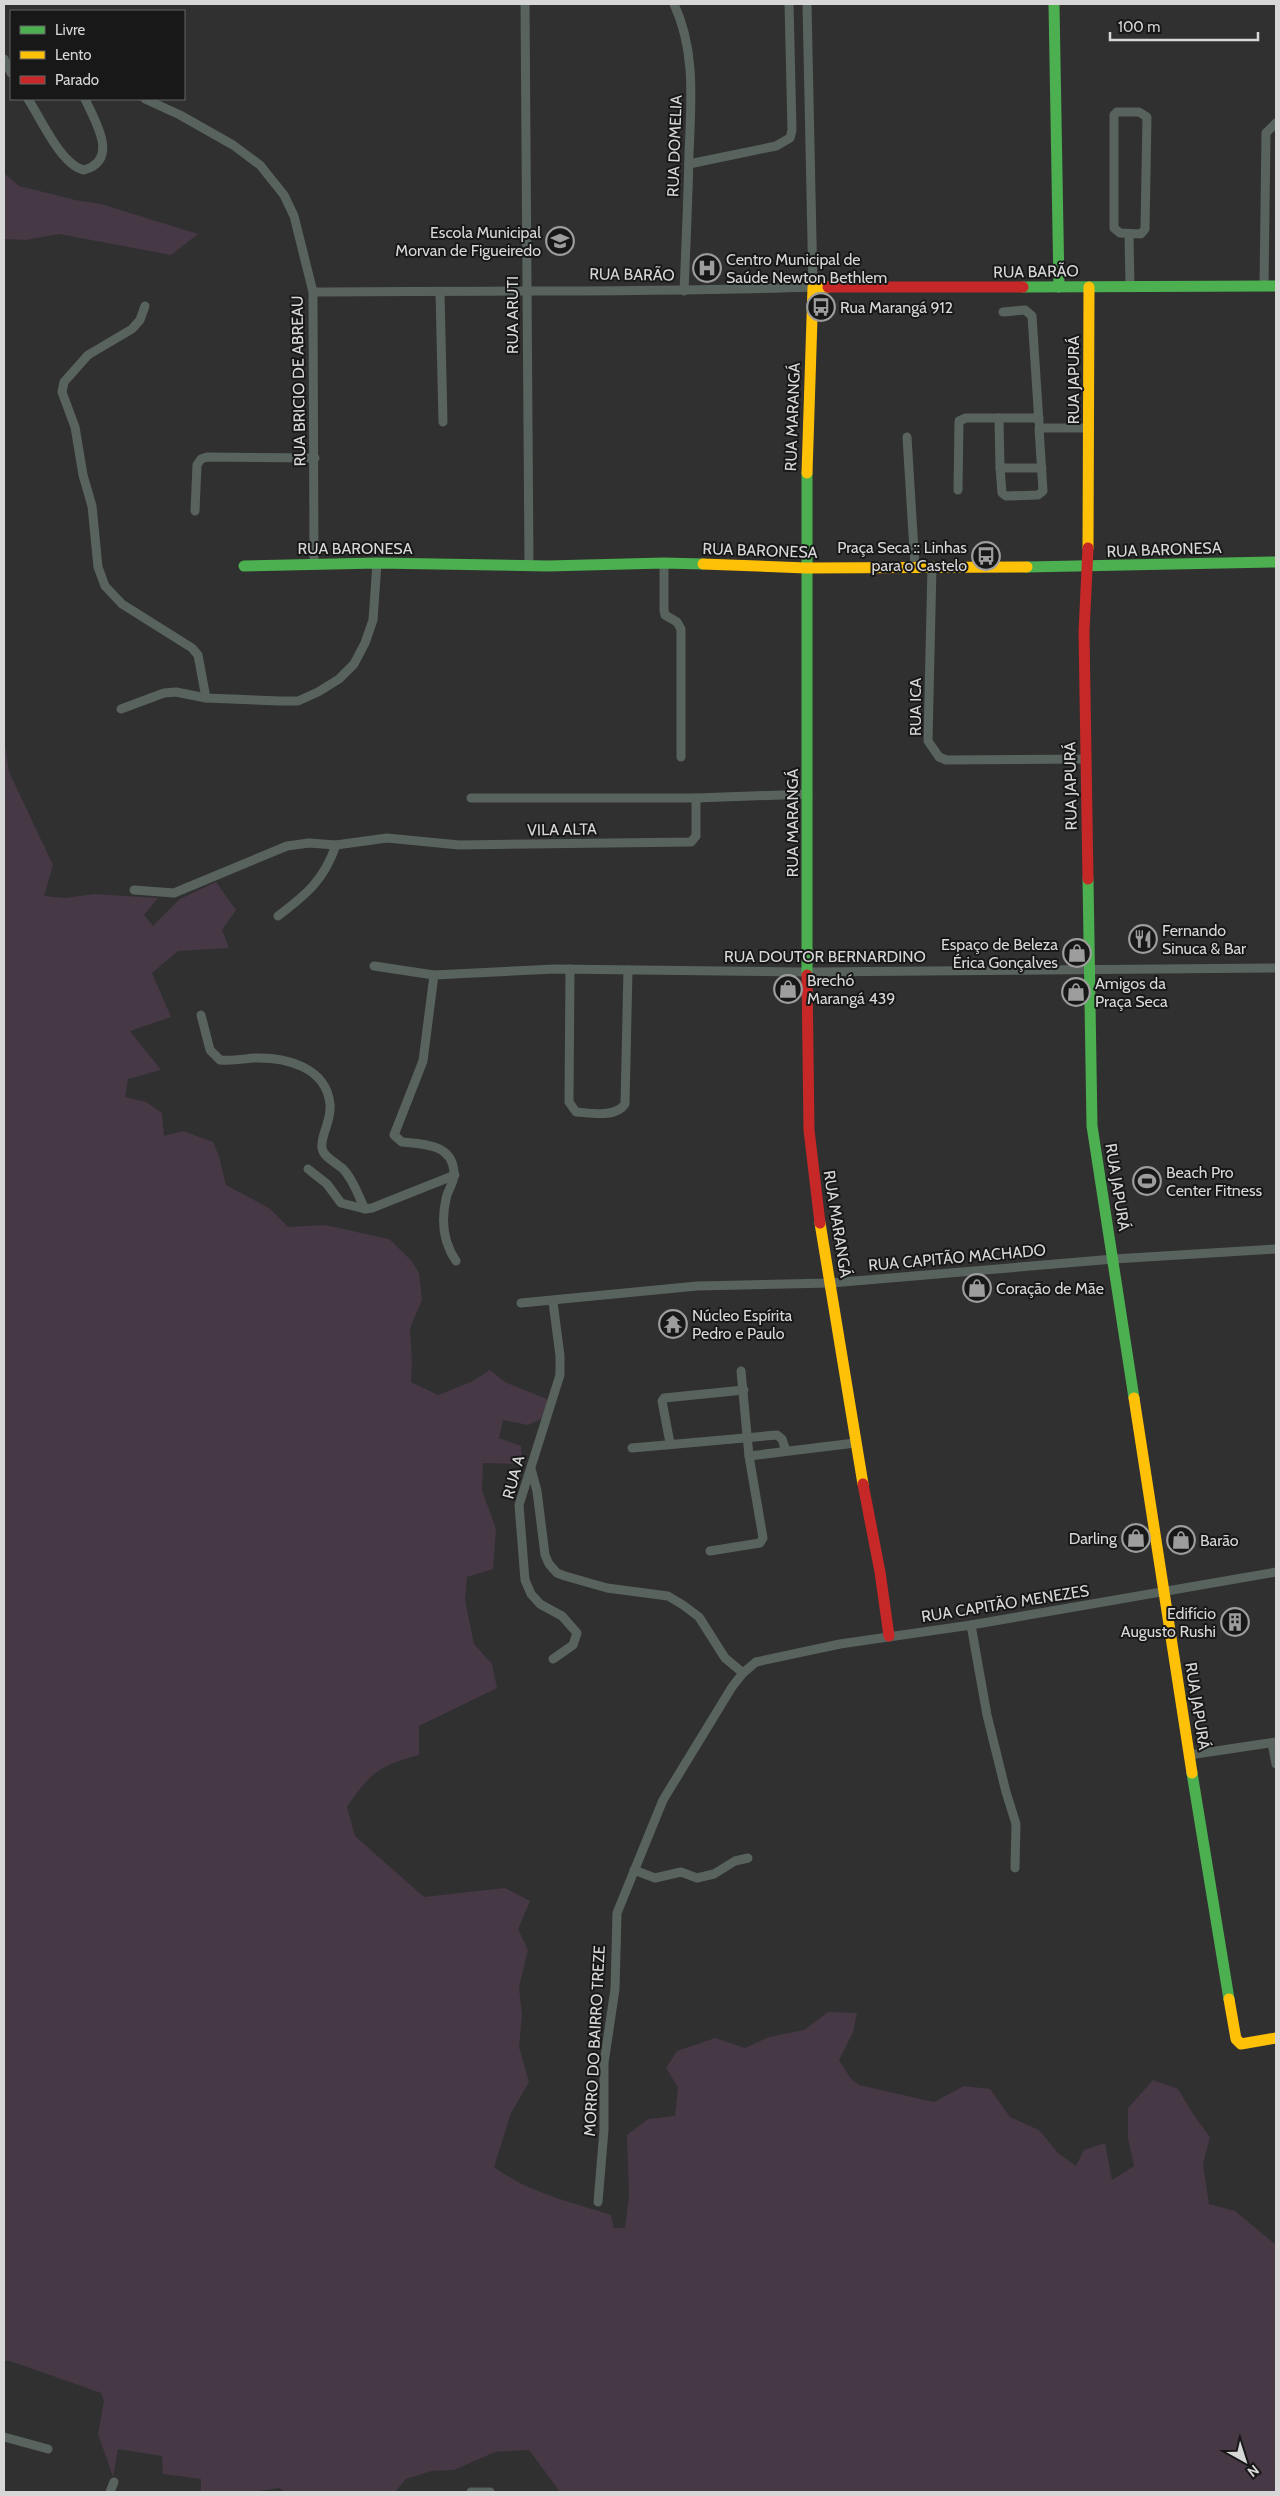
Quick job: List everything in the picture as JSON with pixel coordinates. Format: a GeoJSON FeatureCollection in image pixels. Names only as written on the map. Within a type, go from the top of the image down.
{"type":"FeatureCollection","features":[{"type":"Feature","properties":{"kind":"street","name":"RUA ARUTI"},"geometry":{"type":"LineString","coordinates":[[525,4],[528,566]]}},
{"type":"Feature","properties":{"kind":"street","name":"RUA DOMELIA"},"geometry":{"type":"LineString","coordinates":[[674,4],[689,44],[691,84],[684,291]]}},
{"type":"Feature","properties":{"kind":"street"},"geometry":{"type":"LineString","coordinates":[[689,164],[776,146],[790,138],[792,130],[789,4]]}},
{"type":"Feature","properties":{"kind":"street","name":"RUA MARANGÁ"},"geometry":{"type":"LineString","coordinates":[[807,4],[813,287],[806,568],[808,794],[807,1026],[811,1163],[855,1443],[880,1572],[890,1636]]}},
{"type":"Feature","properties":{"kind":"street"},"geometry":{"type":"LineString","coordinates":[[1054,4],[1058,287]]}},
{"type":"Feature","properties":{"kind":"street"},"geometry":{"type":"LineString","coordinates":[[4,59],[10,71]]}},
{"type":"Feature","properties":{"kind":"street"},"geometry":{"type":"LineString","coordinates":[[29,100],[62,154],[70,164],[84,170],[99,162],[104,144],[85,100]]}},
{"type":"Feature","properties":{"kind":"street","name":"RUA BRICIO DE ABREAU"},"geometry":{"type":"LineString","coordinates":[[147,100],[180,115],[233,145],[260,165],[284,195],[294,216],[313,292],[314,564]]}},
{"type":"Feature","properties":{"kind":"street"},"geometry":{"type":"LineString","coordinates":[[1120,111],[1140,112],[1147,117],[1145,229],[1141,234],[1129,234],[1118,233],[1114,228],[1114,115],[1120,111]]}},
{"type":"Feature","properties":{"kind":"street"},"geometry":{"type":"LineString","coordinates":[[1264,286],[1266,133],[1276,123]]}},
{"type":"Feature","properties":{"kind":"street"},"geometry":{"type":"LineString","coordinates":[[1129,234],[1130,287]]}},
{"type":"Feature","properties":{"kind":"street"},"geometry":{"type":"LineString","coordinates":[[1266,237],[1276,236]]}},
{"type":"Feature","properties":{"kind":"street","name":"RUA BARÃO"},"geometry":{"type":"LineString","coordinates":[[313,292],[440,292],[526,289],[684,291],[813,287],[1276,286]]}},
{"type":"Feature","properties":{"kind":"street","name":"RUA JAPURÁ"},"geometry":{"type":"LineString","coordinates":[[1089,287],[1088,567],[1084,632],[1092,1126],[1189,1755],[1236,2039],[1241,2044],[1247,2044],[1276,2038]]}},
{"type":"Feature","properties":{"kind":"street"},"geometry":{"type":"LineString","coordinates":[[440,292],[443,422]]}},
{"type":"Feature","properties":{"kind":"street"},"geometry":{"type":"LineString","coordinates":[[145,306],[140,320],[132,329],[88,355],[64,382],[62,392],[75,427],[83,475],[92,506],[98,567],[105,586],[122,604],[192,648],[198,655],[206,698]]}},
{"type":"Feature","properties":{"kind":"street"},"geometry":{"type":"LineString","coordinates":[[999,418],[1002,493],[1006,496],[1041,494],[1043,490],[1040,428],[1032,316],[1025,310],[1002,312]]}},
{"type":"Feature","properties":{"kind":"street"},"geometry":{"type":"LineString","coordinates":[[958,490],[958,423],[966,418],[1039,418]]}},
{"type":"Feature","properties":{"kind":"street"},"geometry":{"type":"LineString","coordinates":[[1040,428],[1089,428]]}},
{"type":"Feature","properties":{"kind":"street"},"geometry":{"type":"LineString","coordinates":[[907,437],[915,566]]}},
{"type":"Feature","properties":{"kind":"street"},"geometry":{"type":"LineString","coordinates":[[195,511],[197,465],[201,459],[207,457],[315,458]]}},
{"type":"Feature","properties":{"kind":"street"},"geometry":{"type":"LineString","coordinates":[[1000,468],[1042,468]]}},
{"type":"Feature","properties":{"kind":"street","name":"RUA BARONESA"},"geometry":{"type":"LineString","coordinates":[[244,566],[377,563],[528,566],[664,563],[806,568],[915,566],[1088,567],[1276,562]]}},
{"type":"Feature","properties":{"kind":"street"},"geometry":{"type":"LineString","coordinates":[[121,709],[164,693],[190,693],[206,698],[298,701],[318,692],[339,679],[354,664],[365,643],[373,620],[377,563]]}},
{"type":"Feature","properties":{"kind":"street"},"geometry":{"type":"LineString","coordinates":[[664,563],[664,610],[666,615],[677,622],[680,629],[681,757]]}},
{"type":"Feature","properties":{"kind":"street","name":"RUA ICA"},"geometry":{"type":"LineString","coordinates":[[932,566],[928,741],[933,751],[939,757],[946,760],[1086,759]]}},
{"type":"Feature","properties":{"kind":"street","name":"VILA ALTA"},"geometry":{"type":"LineString","coordinates":[[471,798],[696,798],[808,794]]}},
{"type":"Feature","properties":{"kind":"street","name":"VILA ALTA"},"geometry":{"type":"LineString","coordinates":[[134,890],[174,893],[287,846],[309,843],[336,845],[387,838],[459,846],[691,842],[696,836],[696,798]]}},
{"type":"Feature","properties":{"kind":"street"},"geometry":{"type":"LineString","coordinates":[[278,916],[315,886],[330,862],[336,845]]}},
{"type":"Feature","properties":{"kind":"street","name":"RUA DOUTOR BERNARDINO"},"geometry":{"type":"LineString","coordinates":[[374,966],[434,975],[570,969],[808,972],[1276,968]]}},
{"type":"Feature","properties":{"kind":"street"},"geometry":{"type":"LineString","coordinates":[[570,969],[568,1102],[576,1112],[594,1114],[616,1111],[625,1104],[628,970]]}},
{"type":"Feature","properties":{"kind":"street"},"geometry":{"type":"LineString","coordinates":[[434,975],[423,1061],[394,1135],[402,1142],[428,1144],[444,1150],[448,1155],[455,1175],[446,1198],[443,1226],[445,1240],[456,1261]]}},
{"type":"Feature","properties":{"kind":"street"},"geometry":{"type":"LineString","coordinates":[[201,1015],[210,1050],[220,1060],[256,1058],[283,1060],[308,1068],[320,1079],[328,1092],[330,1105],[330,1120],[322,1148],[324,1154],[345,1171],[365,1209]]}},
{"type":"Feature","properties":{"kind":"street"},"geometry":{"type":"LineString","coordinates":[[308,1169],[327,1184],[340,1203],[365,1209],[372,1208],[455,1175]]}},
{"type":"Feature","properties":{"kind":"street","name":"RUA CAPITÃO MACHADO"},"geometry":{"type":"LineString","coordinates":[[521,1303],[553,1302],[697,1286],[831,1283],[1114,1259],[1276,1249]]}},
{"type":"Feature","properties":{"kind":"street","name":"RUA A"},"geometry":{"type":"LineString","coordinates":[[553,1302],[560,1356],[560,1375],[519,1505],[525,1580],[540,1604],[562,1616],[575,1628],[577,1633],[574,1645],[553,1660]]}},
{"type":"Feature","properties":{"kind":"street"},"geometry":{"type":"LineString","coordinates":[[710,1551],[762,1542],[749,1456],[741,1371]]}},
{"type":"Feature","properties":{"kind":"street"},"geometry":{"type":"LineString","coordinates":[[670,1442],[662,1401],[664,1398],[744,1390]]}},
{"type":"Feature","properties":{"kind":"street"},"geometry":{"type":"LineString","coordinates":[[632,1448],[670,1442],[777,1435],[782,1439],[786,1451]]}},
{"type":"Feature","properties":{"kind":"street"},"geometry":{"type":"LineString","coordinates":[[749,1456],[855,1443]]}},
{"type":"Feature","properties":{"kind":"street"},"geometry":{"type":"LineString","coordinates":[[530,1469],[537,1490],[545,1555],[549,1564],[557,1573],[607,1588],[668,1596],[699,1617],[725,1658],[743,1673]]}},
{"type":"Feature","properties":{"kind":"street","name":"RUA CAPITÃO MENEZES"},"geometry":{"type":"LineString","coordinates":[[743,1673],[756,1662],[890,1636],[971,1625],[1276,1572]]}},
{"type":"Feature","properties":{"kind":"street"},"geometry":{"type":"LineString","coordinates":[[971,1625],[987,1715],[1016,1824],[1015,1868]]}},
{"type":"Feature","properties":{"kind":"street","name":"MORRO DO BAIRRO TREZE"},"geometry":{"type":"LineString","coordinates":[[598,2202],[604,2130],[604,2062],[615,1989],[615,1930],[617,1913],[663,1800],[732,1687],[743,1673]]}},
{"type":"Feature","properties":{"kind":"street"},"geometry":{"type":"LineString","coordinates":[[1189,1755],[1274,1743],[1276,1764]]}},
{"type":"Feature","properties":{"kind":"street"},"geometry":{"type":"LineString","coordinates":[[634,1870],[655,1878],[681,1872],[701,1878],[714,1874],[735,1861],[748,1858]]}},
{"type":"Feature","properties":{"kind":"street"},"geometry":{"type":"LineString","coordinates":[[4,2437],[48,2449]]}},
{"type":"Feature","properties":{"kind":"street"},"geometry":{"type":"LineString","coordinates":[[110,2492],[114,2482]]}},
{"type":"Feature","properties":{"kind":"street"},"geometry":{"type":"LineString","coordinates":[[471,2492],[490,2492]]}},
{"type":"Feature","properties":{"kind":"shaded area"},"geometry":{"type":"Polygon","coordinates":[[[4,173],[19,186],[75,200],[101,204],[198,234],[171,255],[59,234],[26,240],[4,239],[4,173]]]}},
{"type":"Feature","properties":{"kind":"shaded area"},"geometry":{"type":"Polygon","coordinates":[[[4,737],[9,772],[53,865],[44,896],[66,898],[94,894],[158,898],[144,915],[153,926],[180,899],[216,882],[236,910],[222,930],[229,948],[178,951],[152,973],[171,1017],[130,1031],[161,1070],[128,1079],[125,1097],[146,1102],[162,1113],[164,1136],[183,1131],[213,1142],[219,1156],[226,1185],[269,1208],[288,1227],[325,1225],[389,1239],[411,1260],[419,1273],[422,1300],[410,1328],[411,1382],[438,1395],[471,1382],[490,1370],[505,1382],[549,1400],[543,1418],[528,1425],[503,1420],[499,1438],[521,1446],[522,1464],[483,1463],[482,1490],[496,1529],[493,1569],[467,1577],[465,1600],[474,1644],[492,1664],[497,1688],[419,1726],[419,1755],[385,1767],[377,1772],[362,1786],[347,1807],[355,1836],[424,1897],[505,1888],[530,1901],[518,1929],[528,1950],[519,1987],[522,2015],[519,2047],[529,2082],[511,2113],[494,2167],[521,2184],[565,2201],[611,2215],[614,2228],[625,2228],[629,2196],[627,2135],[648,2119],[675,2116],[678,2087],[666,2068],[677,2051],[715,2038],[745,2048],[769,2037],[804,2030],[828,2012],[857,2013],[853,2032],[839,2060],[851,2079],[859,2085],[934,2102],[964,2086],[990,2089],[1010,2117],[1039,2130],[1058,2153],[1076,2166],[1084,2150],[1105,2143],[1112,2180],[1134,2166],[1128,2138],[1128,2108],[1153,2080],[1178,2089],[1210,2137],[1203,2164],[1209,2204],[1235,2211],[1276,2245],[1276,2492],[560,2492],[529,2450],[495,2452],[454,2470],[431,2471],[406,2479],[395,2492],[285,2492],[279,2488],[252,2492],[201,2492],[201,2479],[163,2474],[162,2456],[118,2449],[113,2477],[98,2434],[104,2401],[101,2393],[10,2361],[4,2361],[4,737]]]}},
{"type":"Feature","properties":{"kind":"traffic: fast"},"geometry":{"type":"LineString","coordinates":[[1054,4],[1059,287]]}},
{"type":"Feature","properties":{"kind":"traffic: fast"},"geometry":{"type":"LineString","coordinates":[[1023,287],[1276,286]]}},
{"type":"Feature","properties":{"kind":"traffic: fast"},"geometry":{"type":"LineString","coordinates":[[807,473],[807,975]]}},
{"type":"Feature","properties":{"kind":"traffic: fast"},"geometry":{"type":"LineString","coordinates":[[1027,567],[1276,562]]}},
{"type":"Feature","properties":{"kind":"traffic: fast"},"geometry":{"type":"LineString","coordinates":[[244,566],[377,563],[548,566],[664,563],[703,564]]}},
{"type":"Feature","properties":{"kind":"traffic: fast"},"geometry":{"type":"LineString","coordinates":[[1088,879],[1092,1126],[1134,1398]]}},
{"type":"Feature","properties":{"kind":"traffic: fast"},"geometry":{"type":"LineString","coordinates":[[1192,1773],[1229,1999]]}},
{"type":"Feature","properties":{"kind":"traffic: slow"},"geometry":{"type":"LineString","coordinates":[[807,473],[813,287],[828,287]]}},
{"type":"Feature","properties":{"kind":"traffic: slow"},"geometry":{"type":"LineString","coordinates":[[1088,548],[1089,287]]}},
{"type":"Feature","properties":{"kind":"traffic: slow"},"geometry":{"type":"LineString","coordinates":[[703,564],[806,568],[1027,567]]}},
{"type":"Feature","properties":{"kind":"traffic: slow"},"geometry":{"type":"LineString","coordinates":[[820,1223],[863,1484]]}},
{"type":"Feature","properties":{"kind":"traffic: slow"},"geometry":{"type":"LineString","coordinates":[[1134,1398],[1192,1773]]}},
{"type":"Feature","properties":{"kind":"traffic: slow"},"geometry":{"type":"LineString","coordinates":[[1229,1999],[1236,2039],[1241,2044],[1276,2038]]}},
{"type":"Feature","properties":{"kind":"traffic: jam"},"geometry":{"type":"LineString","coordinates":[[828,287],[1023,287]]}},
{"type":"Feature","properties":{"kind":"traffic: jam"},"geometry":{"type":"LineString","coordinates":[[1088,548],[1084,632],[1088,879]]}},
{"type":"Feature","properties":{"kind":"traffic: jam"},"geometry":{"type":"LineString","coordinates":[[807,975],[809,1130],[820,1223]]}},
{"type":"Feature","properties":{"kind":"traffic: jam"},"geometry":{"type":"LineString","coordinates":[[863,1484],[880,1572],[889,1636]]}},
{"type":"Feature","properties":{"kind":"place","name":"Escola Municipal Morvan de Figueiredo"},"geometry":{"type":"Point","coordinates":[560,241]}},
{"type":"Feature","properties":{"kind":"place","name":"Centro Municipal de Saúde Newton Bethlem"},"geometry":{"type":"Point","coordinates":[707,268]}},
{"type":"Feature","properties":{"kind":"place","name":"Rua Marangá 912"},"geometry":{"type":"Point","coordinates":[821,307]}},
{"type":"Feature","properties":{"kind":"place","name":"Praça Seca :: Linhas para o Castelo"},"geometry":{"type":"Point","coordinates":[986,556]}},
{"type":"Feature","properties":{"kind":"place","name":"Fernando Sinuca & Bar"},"geometry":{"type":"Point","coordinates":[1143,939]}},
{"type":"Feature","properties":{"kind":"place","name":"Espaço de Beleza Érica Gonçalves"},"geometry":{"type":"Point","coordinates":[1077,953]}},
{"type":"Feature","properties":{"kind":"place","name":"Brechó Marangá 439"},"geometry":{"type":"Point","coordinates":[788,989]}},
{"type":"Feature","properties":{"kind":"place","name":"Amigos da Praça Seca"},"geometry":{"type":"Point","coordinates":[1076,992]}},
{"type":"Feature","properties":{"kind":"place","name":"Beach Pro Center Fitness"},"geometry":{"type":"Point","coordinates":[1147,1181]}},
{"type":"Feature","properties":{"kind":"place","name":"Coração de Mãe"},"geometry":{"type":"Point","coordinates":[977,1288]}},
{"type":"Feature","properties":{"kind":"place","name":"Núcleo Espírita Pedro e Paulo"},"geometry":{"type":"Point","coordinates":[673,1324]}},
{"type":"Feature","properties":{"kind":"place","name":"Darling"},"geometry":{"type":"Point","coordinates":[1136,1538]}},
{"type":"Feature","properties":{"kind":"place","name":"Barão"},"geometry":{"type":"Point","coordinates":[1181,1540]}},
{"type":"Feature","properties":{"kind":"place","name":"Edifício Augusto Rushi"},"geometry":{"type":"Point","coordinates":[1235,1622]}}]}
